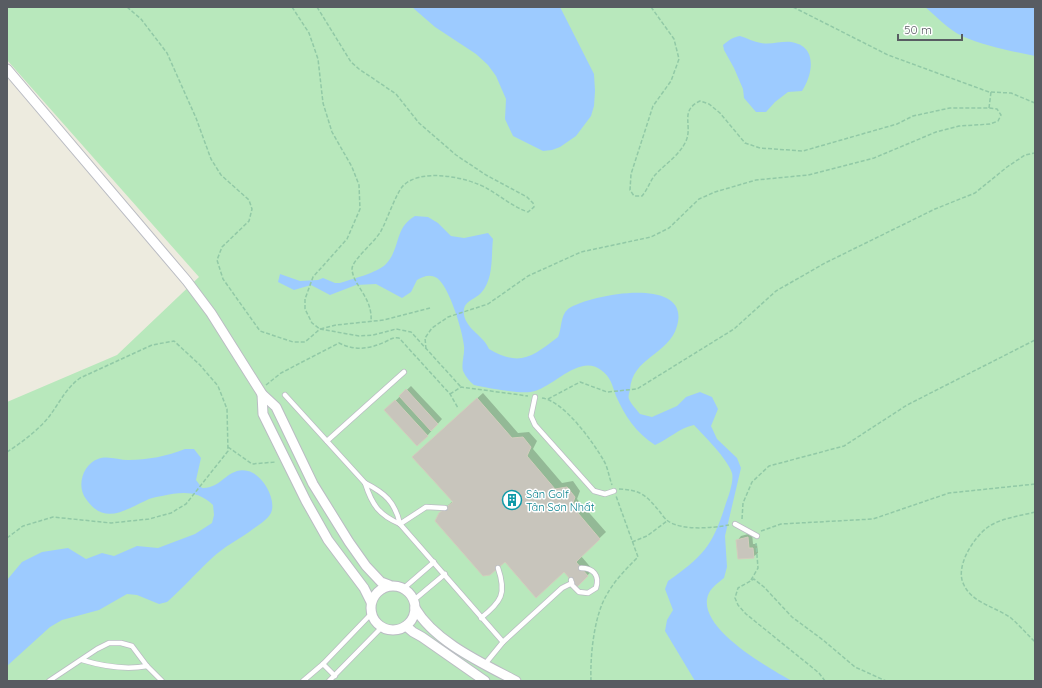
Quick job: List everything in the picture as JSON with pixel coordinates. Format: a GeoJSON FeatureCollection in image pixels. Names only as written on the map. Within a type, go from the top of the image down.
{"type":"FeatureCollection","features":[{"type":"Feature","properties":{"kind":"street"},"geometry":{"type":"LineString","coordinates":[[7,70],[187,281],[211,313],[261,392],[279,412],[310,477],[330,513],[366,566],[381,582],[404,588],[428,626],[485,664],[516,681]]}},
{"type":"Feature","properties":{"kind":"street"},"geometry":{"type":"LineString","coordinates":[[261,392],[263,414],[284,458],[328,540],[364,588],[371,602],[371,614],[377,624],[390,630],[398,630],[406,626],[413,618],[414,604]]}},
{"type":"Feature","properties":{"kind":"street"},"geometry":{"type":"LineString","coordinates":[[297,484],[310,477]]}},
{"type":"Feature","properties":{"kind":"street"},"geometry":{"type":"LineString","coordinates":[[371,602],[378,591],[389,585]]}},
{"type":"Feature","properties":{"kind":"street"},"geometry":{"type":"LineString","coordinates":[[406,626],[485,681]]}},
{"type":"Feature","properties":{"kind":"lane"},"geometry":{"type":"LineString","coordinates":[[327,441],[404,372]]}},
{"type":"Feature","properties":{"kind":"lane"},"geometry":{"type":"LineString","coordinates":[[285,395],[365,483],[380,491],[397,508],[400,524]]}},
{"type":"Feature","properties":{"kind":"lane"},"geometry":{"type":"LineString","coordinates":[[535,397],[531,416],[535,425],[589,487],[598,493],[604,494],[614,490]]}},
{"type":"Feature","properties":{"kind":"lane"},"geometry":{"type":"LineString","coordinates":[[365,483],[371,501],[386,518],[400,524],[503,642]]}},
{"type":"Feature","properties":{"kind":"lane"},"geometry":{"type":"LineString","coordinates":[[400,524],[426,507],[445,508]]}},
{"type":"Feature","properties":{"kind":"lane"},"geometry":{"type":"LineString","coordinates":[[735,524],[756,536]]}},
{"type":"Feature","properties":{"kind":"lane"},"geometry":{"type":"LineString","coordinates":[[404,588],[434,562]]}},
{"type":"Feature","properties":{"kind":"lane"},"geometry":{"type":"LineString","coordinates":[[481,618],[496,606],[502,596],[502,578],[498,568]]}},
{"type":"Feature","properties":{"kind":"lane"},"geometry":{"type":"LineString","coordinates":[[485,664],[503,642],[562,588],[571,582],[575,589],[583,594],[596,588],[596,574],[588,568],[581,568]]}},
{"type":"Feature","properties":{"kind":"lane"},"geometry":{"type":"LineString","coordinates":[[414,604],[445,574]]}},
{"type":"Feature","properties":{"kind":"lane"},"geometry":{"type":"LineString","coordinates":[[303,681],[322,664],[371,614]]}},
{"type":"Feature","properties":{"kind":"lane"},"geometry":{"type":"LineString","coordinates":[[329,681],[382,627]]}},
{"type":"Feature","properties":{"kind":"lane"},"geometry":{"type":"LineString","coordinates":[[49,681],[82,660],[97,648],[109,644],[121,643],[132,646],[147,666],[162,681]]}},
{"type":"Feature","properties":{"kind":"lane"},"geometry":{"type":"LineString","coordinates":[[82,660],[96,664],[134,668],[147,666]]}},
{"type":"Feature","properties":{"kind":"lane"},"geometry":{"type":"LineString","coordinates":[[322,664],[334,676]]}},
{"type":"Feature","properties":{"kind":"path"},"geometry":{"type":"LineString","coordinates":[[127,7],[141,19],[168,53],[196,118],[211,159],[221,175],[249,200],[252,209],[249,221],[222,247],[217,260],[223,279],[260,331],[293,342],[305,342],[320,329],[336,325],[371,322],[400,317],[430,308]]}},
{"type":"Feature","properties":{"kind":"path"},"geometry":{"type":"LineString","coordinates":[[292,7],[309,33],[318,59],[324,103],[332,132],[352,167],[359,185],[360,209],[347,239],[313,277],[305,299],[305,309],[312,323],[320,329],[359,336],[373,335],[396,328],[411,332],[461,387],[548,399],[563,409],[582,430],[604,462],[638,557],[620,576],[605,596],[594,632],[592,681]]}},
{"type":"Feature","properties":{"kind":"path"},"geometry":{"type":"LineString","coordinates":[[317,7],[351,62],[396,94],[419,123],[456,155],[486,175],[527,197],[533,203],[534,207],[528,212],[518,209],[488,189],[469,180],[447,176],[413,178],[402,187],[377,238],[367,250],[355,259],[352,264],[353,274],[371,310],[371,322]]}},
{"type":"Feature","properties":{"kind":"path"},"geometry":{"type":"LineString","coordinates":[[426,349],[425,338],[432,328],[448,317],[488,304],[528,276],[581,252],[651,237],[669,228],[699,199],[715,192],[756,180],[815,173],[874,158],[936,132],[959,126],[990,124],[998,121],[1001,115],[997,109],[950,108],[913,116],[897,124],[803,151],[760,148],[745,143],[720,113],[709,104],[700,101],[692,105],[688,111],[687,140],[678,155],[654,177],[649,189],[642,196],[634,196],[630,190],[633,167],[653,106],[671,81],[679,59],[674,39],[651,7]]}},
{"type":"Feature","properties":{"kind":"path"},"geometry":{"type":"LineString","coordinates":[[793,7],[888,55],[991,92],[1011,93],[1035,103]]}},
{"type":"Feature","properties":{"kind":"path"},"geometry":{"type":"LineString","coordinates":[[989,108],[991,92]]}},
{"type":"Feature","properties":{"kind":"path"},"geometry":{"type":"LineString","coordinates":[[548,399],[580,382],[607,392],[637,389],[734,329],[776,291],[825,263],[907,222],[975,192],[1025,155],[1035,153]]}},
{"type":"Feature","properties":{"kind":"path"},"geometry":{"type":"LineString","coordinates":[[261,392],[281,373],[339,344],[348,347],[369,348],[393,337],[399,338],[404,342],[450,394],[458,408]]}},
{"type":"Feature","properties":{"kind":"path"},"geometry":{"type":"LineString","coordinates":[[741,527],[743,503],[752,482],[769,466],[844,446],[907,405],[1035,340]]}},
{"type":"Feature","properties":{"kind":"path"},"geometry":{"type":"LineString","coordinates":[[7,452],[39,428],[49,417],[69,386],[80,378],[152,345],[174,341],[200,365],[218,386],[227,409],[228,451],[186,504],[171,513],[149,519],[111,523],[53,517],[23,526],[7,538]]}},
{"type":"Feature","properties":{"kind":"path"},"geometry":{"type":"LineString","coordinates":[[450,394],[461,387]]}},
{"type":"Feature","properties":{"kind":"path"},"geometry":{"type":"LineString","coordinates":[[228,447],[252,464],[273,463],[284,458]]}},
{"type":"Feature","properties":{"kind":"path"},"geometry":{"type":"LineString","coordinates":[[825,681],[819,673],[746,614],[738,605],[735,598],[738,588],[751,580],[758,568],[756,536],[764,529],[782,524],[873,519],[949,493],[1035,484]]}},
{"type":"Feature","properties":{"kind":"path"},"geometry":{"type":"LineString","coordinates":[[614,490],[635,490],[648,497],[667,521],[676,525],[709,528],[735,524]]}},
{"type":"Feature","properties":{"kind":"path"},"geometry":{"type":"LineString","coordinates":[[1035,512],[1013,517],[989,527],[972,544],[963,561],[962,571],[963,585],[969,592],[981,602],[1010,618],[1035,642]]}},
{"type":"Feature","properties":{"kind":"path"},"geometry":{"type":"LineString","coordinates":[[632,542],[647,536],[667,521]]}},
{"type":"Feature","properties":{"kind":"path"},"geometry":{"type":"LineString","coordinates":[[751,580],[754,579],[764,587],[792,617],[823,640],[855,667],[886,681]]}},
{"type":"Feature","properties":{"kind":"green space","name":"Sân Golf Tân Sơn Nhất"},"geometry":{"type":"Polygon","coordinates":[[[7,7],[1035,7],[1035,681],[7,681],[7,402],[117,355],[199,277],[7,60],[7,7]]]}},
{"type":"Feature","properties":{"kind":"water"},"geometry":{"type":"Polygon","coordinates":[[[412,7],[560,7],[594,74],[594,106],[591,116],[576,136],[560,147],[552,150],[543,151],[513,136],[505,119],[506,99],[496,76],[488,65],[476,54],[435,27],[412,7]]]}},
{"type":"Feature","properties":{"kind":"water"},"geometry":{"type":"Polygon","coordinates":[[[925,7],[1035,7],[1035,56],[970,40],[947,26],[925,7]]]}},
{"type":"Feature","properties":{"kind":"water"},"geometry":{"type":"Polygon","coordinates":[[[740,36],[756,42],[791,42],[806,49],[811,62],[809,77],[802,91],[788,92],[775,102],[766,112],[756,112],[744,98],[743,89],[724,50],[723,45],[731,39],[740,36]]]}},
{"type":"Feature","properties":{"kind":"water"},"geometry":{"type":"Polygon","coordinates":[[[415,216],[428,217],[438,223],[451,236],[464,238],[488,233],[493,239],[491,267],[488,281],[481,293],[466,304],[464,315],[468,325],[487,344],[489,349],[509,358],[525,357],[541,350],[558,337],[562,319],[568,309],[596,298],[616,294],[655,294],[669,300],[678,310],[677,326],[673,336],[667,344],[637,370],[632,379],[629,398],[640,414],[652,417],[677,406],[686,397],[700,392],[712,397],[718,409],[711,426],[717,439],[737,458],[741,468],[725,536],[727,567],[724,578],[709,593],[707,606],[712,619],[722,632],[751,656],[792,681],[695,681],[665,631],[667,620],[673,610],[665,589],[668,581],[690,564],[706,548],[717,529],[730,492],[732,480],[732,473],[725,461],[694,425],[689,426],[655,445],[642,435],[627,417],[619,403],[607,375],[593,366],[576,368],[542,388],[530,392],[505,391],[474,385],[463,371],[463,339],[451,299],[442,283],[437,278],[432,276],[422,277],[417,280],[411,292],[402,298],[376,284],[356,285],[330,295],[311,285],[294,290],[278,282],[280,274],[300,281],[318,280],[323,278],[335,283],[340,283],[377,270],[386,264],[391,258],[404,226],[415,216]]]}},
{"type":"Feature","properties":{"kind":"water"},"geometry":{"type":"Polygon","coordinates":[[[185,449],[194,449],[201,458],[196,480],[202,488],[215,485],[230,474],[241,470],[253,473],[258,477],[267,488],[272,501],[271,513],[266,520],[226,547],[205,564],[167,602],[159,604],[137,595],[127,594],[99,610],[62,620],[50,627],[7,666],[7,580],[22,562],[42,552],[68,548],[86,559],[102,553],[114,556],[137,546],[158,548],[195,534],[212,523],[214,515],[213,505],[201,497],[189,493],[155,497],[114,514],[100,512],[93,507],[83,494],[81,482],[85,470],[98,459],[105,457],[128,460],[143,459],[164,456],[185,449]]]}},
{"type":"Feature","properties":{"kind":"building"},"geometry":{"type":"Polygon","coordinates":[[[406,389],[438,424],[431,431],[399,396],[406,389]]]}},
{"type":"Feature","properties":{"kind":"building","name":"Sân Golf Tân Sơn Nhất"},"geometry":{"type":"Polygon","coordinates":[[[477,398],[512,438],[523,437],[531,447],[527,456],[555,489],[567,487],[575,497],[572,506],[600,539],[576,562],[588,576],[577,587],[564,572],[536,598],[505,562],[490,575],[483,576],[435,521],[439,513],[453,502],[412,457],[477,398]]]}},
{"type":"Feature","properties":{"kind":"building"},"geometry":{"type":"Polygon","coordinates":[[[395,400],[428,436],[417,446],[384,410],[395,400]]]}},
{"type":"Feature","properties":{"kind":"building"},"geometry":{"type":"Polygon","coordinates":[[[748,537],[749,548],[753,548],[754,558],[738,559],[736,540],[748,537]]]}},
{"type":"Feature","properties":{"kind":"place","name":"Sân Golf Tân Sơn Nhất"},"geometry":{"type":"Point","coordinates":[512,500]}}]}
